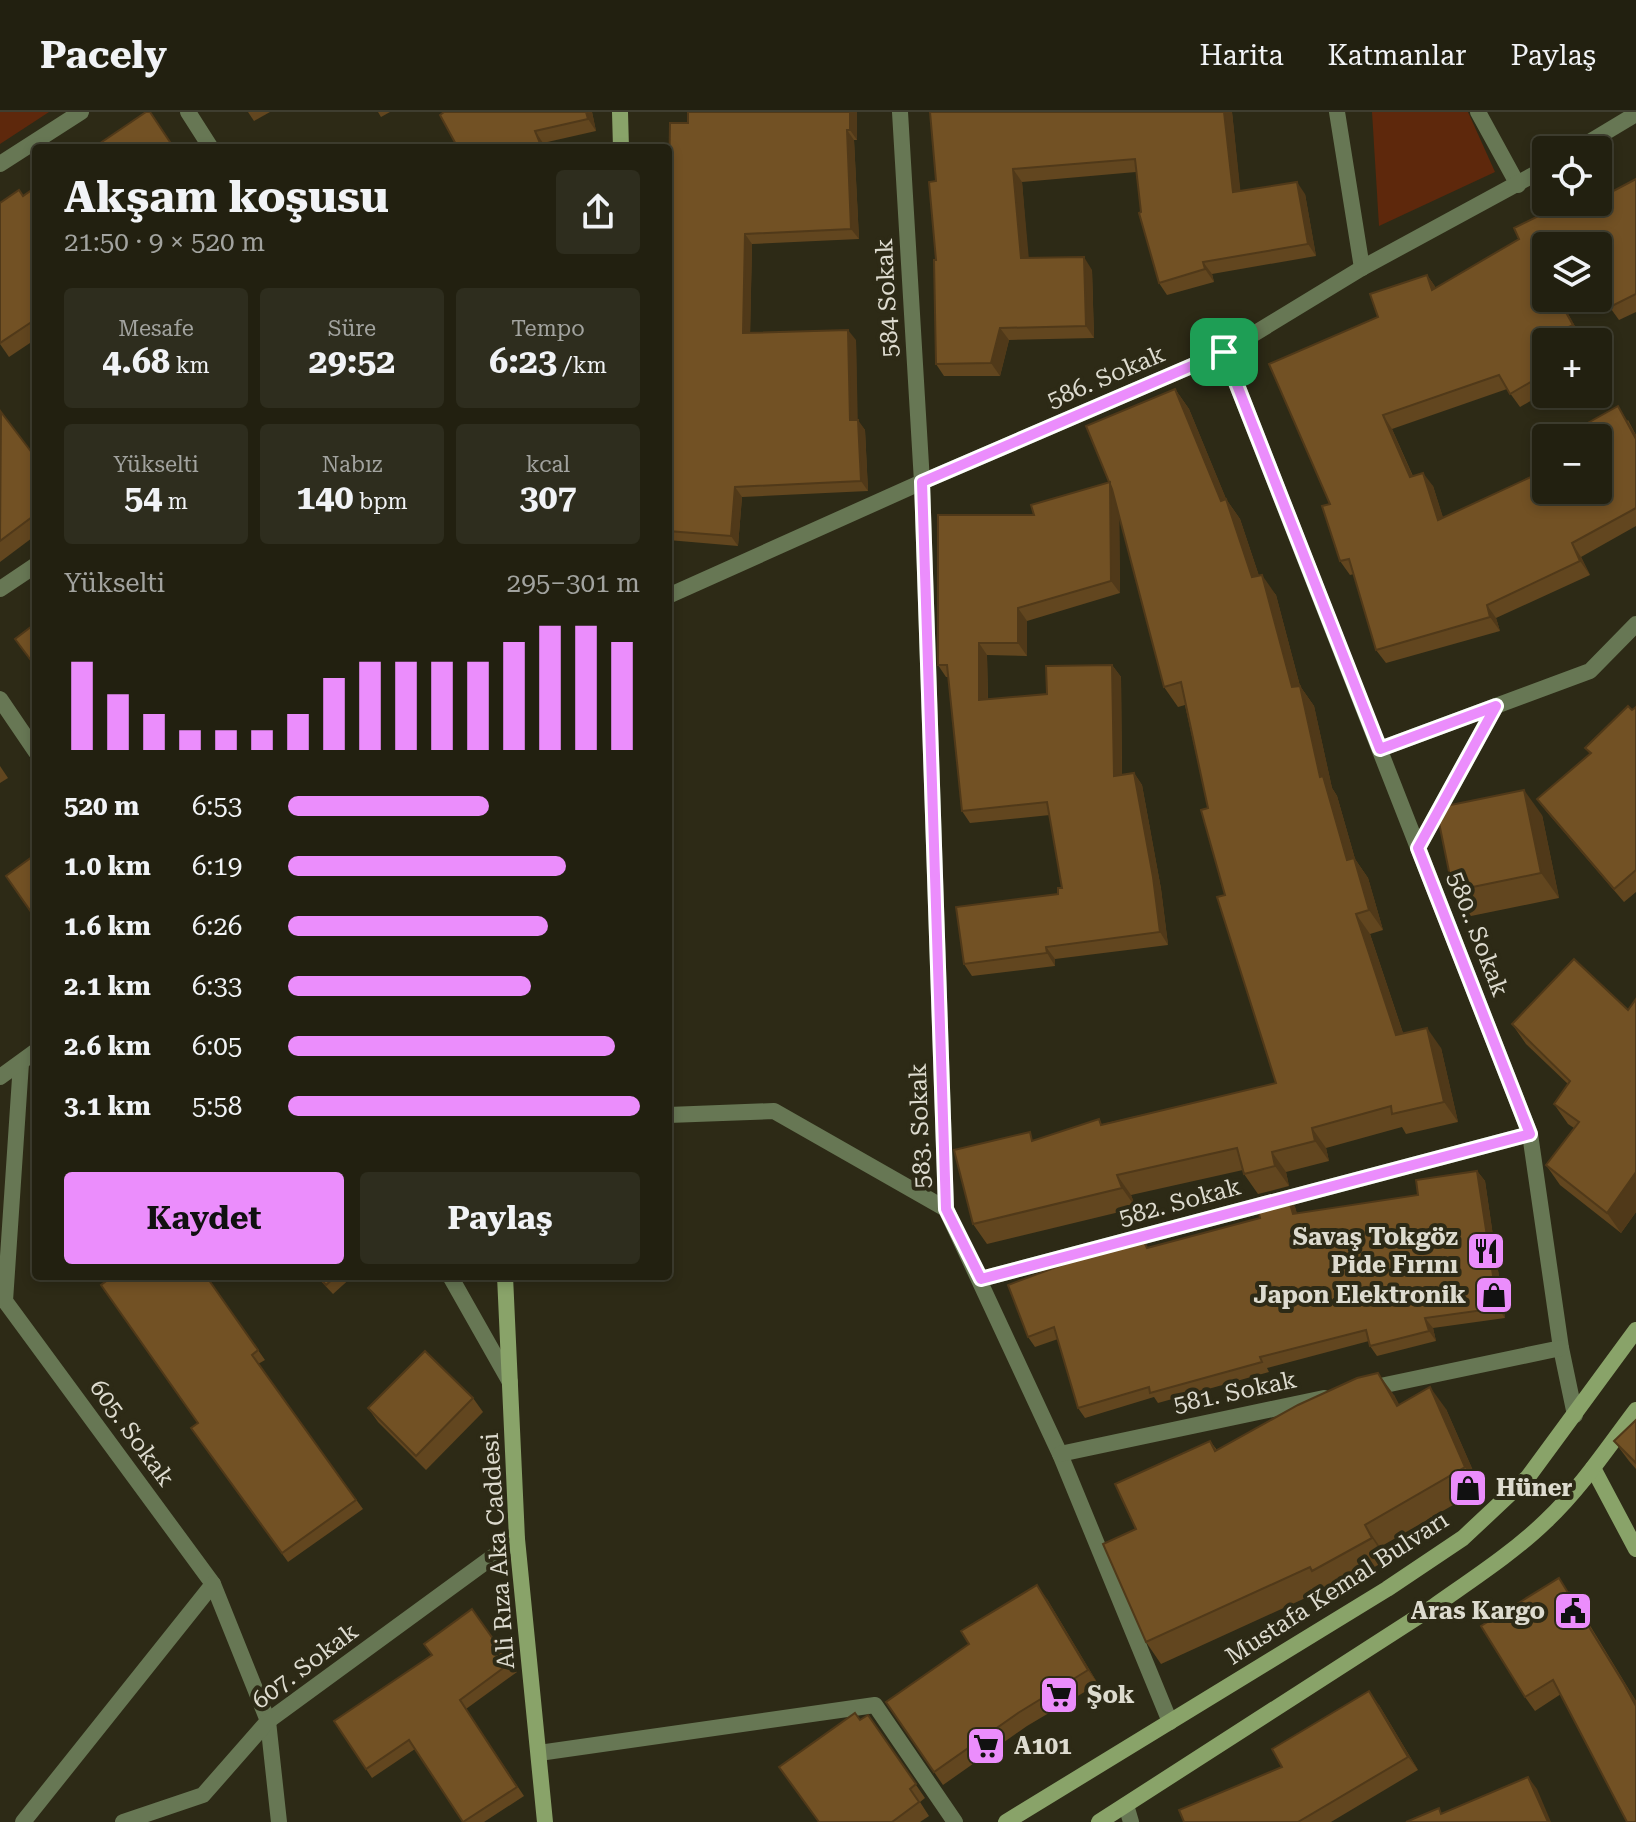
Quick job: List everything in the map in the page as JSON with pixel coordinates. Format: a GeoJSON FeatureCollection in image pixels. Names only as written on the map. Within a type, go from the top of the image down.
{"type":"FeatureCollection","features":[{"type":"Feature","properties":{"kind":"main road"},"geometry":{"type":"LineString","coordinates":[[620,112],[621,144]]}},
{"type":"Feature","properties":{"kind":"main road","name":"Ali Rıza Aka Caddesi"},"geometry":{"type":"LineString","coordinates":[[505,1280],[517,1539],[545,1822]]}},
{"type":"Feature","properties":{"kind":"main road","name":"Mustafa Kemal Bulvarı"},"geometry":{"type":"LineString","coordinates":[[1006,1822],[1387,1589],[1463,1538],[1528,1477],[1636,1330]]}},
{"type":"Feature","properties":{"kind":"main road"},"geometry":{"type":"LineString","coordinates":[[1099,1822],[1433,1607],[1546,1521],[1593,1468],[1636,1410]]}},
{"type":"Feature","properties":{"kind":"main road"},"geometry":{"type":"LineString","coordinates":[[1593,1468],[1636,1549]]}},
{"type":"Feature","properties":{"kind":"street"},"geometry":{"type":"LineString","coordinates":[[0,164],[81,112]]}},
{"type":"Feature","properties":{"kind":"street"},"geometry":{"type":"LineString","coordinates":[[188,112],[208,144]]}},
{"type":"Feature","properties":{"kind":"street","name":"584 Sokak"},"geometry":{"type":"LineString","coordinates":[[900,112],[922,482]]}},
{"type":"Feature","properties":{"kind":"street"},"geometry":{"type":"LineString","coordinates":[[1337,112],[1362,268]]}},
{"type":"Feature","properties":{"kind":"street"},"geometry":{"type":"LineString","coordinates":[[1478,112],[1518,185]]}},
{"type":"Feature","properties":{"kind":"street"},"geometry":{"type":"LineString","coordinates":[[1599,136],[1636,114]]}},
{"type":"Feature","properties":{"kind":"street","name":"586. Sokak"},"geometry":{"type":"LineString","coordinates":[[672,594],[1224,352],[1362,268],[1532,176]]}},
{"type":"Feature","properties":{"kind":"street","name":"580.. Sokak"},"geometry":{"type":"LineString","coordinates":[[1224,352],[1530,1134],[1561,1348],[1575,1415]]}},
{"type":"Feature","properties":{"kind":"street","name":"583. Sokak"},"geometry":{"type":"LineString","coordinates":[[922,482],[946,1209],[1060,1454],[1170,1722]]}},
{"type":"Feature","properties":{"kind":"street"},"geometry":{"type":"LineString","coordinates":[[0,589],[32,568]]}},
{"type":"Feature","properties":{"kind":"street"},"geometry":{"type":"LineString","coordinates":[[1380,749],[1590,671],[1636,624]]}},
{"type":"Feature","properties":{"kind":"street"},"geometry":{"type":"LineString","coordinates":[[0,699],[32,746]]}},
{"type":"Feature","properties":{"kind":"street"},"geometry":{"type":"LineString","coordinates":[[1418,848],[1496,706]]}},
{"type":"Feature","properties":{"kind":"street"},"geometry":{"type":"LineString","coordinates":[[0,1077],[32,1054]]}},
{"type":"Feature","properties":{"kind":"street","name":"605. Sokak"},"geometry":{"type":"LineString","coordinates":[[21,1063],[3,1304],[213,1584],[268,1721],[279,1822]]}},
{"type":"Feature","properties":{"kind":"street"},"geometry":{"type":"LineString","coordinates":[[672,1115],[774,1111],[946,1209]]}},
{"type":"Feature","properties":{"kind":"street","name":"582. Sokak"},"geometry":{"type":"LineString","coordinates":[[981,1279],[1530,1134]]}},
{"type":"Feature","properties":{"kind":"street"},"geometry":{"type":"LineString","coordinates":[[452,1280],[510,1382]]}},
{"type":"Feature","properties":{"kind":"street","name":"581. Sokak"},"geometry":{"type":"LineString","coordinates":[[1060,1454],[1561,1348]]}},
{"type":"Feature","properties":{"kind":"street","name":"607. Sokak"},"geometry":{"type":"LineString","coordinates":[[123,1822],[203,1795],[268,1721],[517,1539]]}},
{"type":"Feature","properties":{"kind":"street"},"geometry":{"type":"LineString","coordinates":[[23,1822],[213,1584]]}},
{"type":"Feature","properties":{"kind":"street"},"geometry":{"type":"LineString","coordinates":[[539,1753],[875,1705],[955,1822]]}},
{"type":"Feature","properties":{"kind":"street"},"geometry":{"type":"LineString","coordinates":[[1126,1805],[1131,1822]]}},
{"type":"Feature","properties":{"kind":"shaded area"},"geometry":{"type":"Polygon","coordinates":[[[0,112],[49,112],[0,144],[0,112]]]}},
{"type":"Feature","properties":{"kind":"shaded area"},"geometry":{"type":"Polygon","coordinates":[[[1372,112],[1468,112],[1495,172],[1379,226],[1372,112]]]}},
{"type":"Feature","properties":{"kind":"building"},"geometry":{"type":"Polygon","coordinates":[[[150,112],[171,144],[99,144],[150,112]]]}},
{"type":"Feature","properties":{"kind":"building"},"geometry":{"type":"Polygon","coordinates":[[[444,112],[586,112],[588,119],[535,131],[540,144],[456,144],[440,115],[444,112]]]}},
{"type":"Feature","properties":{"kind":"building"},"geometry":{"type":"Polygon","coordinates":[[[688,112],[850,112],[850,130],[847,130],[851,229],[745,234],[743,333],[848,330],[850,420],[858,420],[861,481],[735,487],[731,536],[672,531],[670,123],[688,123],[688,112]]]}},
{"type":"Feature","properties":{"kind":"building"},"geometry":{"type":"Polygon","coordinates":[[[930,112],[1224,112],[1233,192],[1297,182],[1308,244],[1203,262],[1205,269],[1159,283],[1139,213],[1135,159],[1013,169],[1021,258],[1084,257],[1086,326],[1000,328],[991,363],[936,364],[936,260],[929,182],[936,181],[930,112]]]}},
{"type":"Feature","properties":{"kind":"building"},"geometry":{"type":"Polygon","coordinates":[[[1636,179],[1636,294],[1612,306],[1612,232],[1532,232],[1532,312],[1566,312],[1573,325],[1567,328],[1532,328],[1532,381],[1510,394],[1499,375],[1383,415],[1410,477],[1423,473],[1438,520],[1532,476],[1532,504],[1612,504],[1612,424],[1586,424],[1618,406],[1636,439],[1636,508],[1572,543],[1580,561],[1487,605],[1490,617],[1376,650],[1349,559],[1340,561],[1322,506],[1330,504],[1269,364],[1378,317],[1370,294],[1427,275],[1432,290],[1519,239],[1514,228],[1538,216],[1612,216],[1612,192],[1636,179]]]}},
{"type":"Feature","properties":{"kind":"building"},"geometry":{"type":"Polygon","coordinates":[[[19,190],[23,196],[32,190],[32,322],[0,343],[0,203],[19,190]]]}},
{"type":"Feature","properties":{"kind":"building"},"geometry":{"type":"Polygon","coordinates":[[[1175,389],[1221,501],[1226,499],[1252,577],[1262,575],[1292,687],[1300,686],[1320,777],[1323,776],[1347,860],[1354,858],[1369,910],[1356,914],[1396,1035],[1427,1028],[1444,1102],[1392,1114],[1391,1106],[1312,1128],[1315,1141],[1272,1152],[1275,1166],[1244,1174],[1237,1148],[1117,1175],[1122,1188],[973,1224],[954,1150],[1030,1132],[1032,1141],[1099,1119],[1101,1125],[1276,1083],[1217,897],[1225,895],[1201,810],[1208,808],[1181,682],[1164,687],[1112,489],[1086,426],[1175,389]]]}},
{"type":"Feature","properties":{"kind":"building"},"geometry":{"type":"Polygon","coordinates":[[[1,412],[32,453],[32,517],[0,541],[1,412]]]}},
{"type":"Feature","properties":{"kind":"building"},"geometry":{"type":"Polygon","coordinates":[[[1110,482],[1111,581],[1018,608],[1018,643],[979,643],[979,700],[1047,694],[1046,666],[1112,665],[1114,776],[1134,773],[1160,932],[1046,947],[1047,953],[964,964],[956,907],[1058,894],[1058,888],[1062,888],[1047,802],[962,811],[947,665],[938,665],[938,515],[1034,515],[1031,505],[1110,482]]]}},
{"type":"Feature","properties":{"kind":"building"},"geometry":{"type":"Polygon","coordinates":[[[32,626],[32,662],[15,639],[32,626]]]}},
{"type":"Feature","properties":{"kind":"building"},"geometry":{"type":"Polygon","coordinates":[[[1628,706],[1632,710],[1636,707],[1636,870],[1614,889],[1537,799],[1591,753],[1585,748],[1628,706]]]}},
{"type":"Feature","properties":{"kind":"building"},"geometry":{"type":"Polygon","coordinates":[[[1524,790],[1541,873],[1453,891],[1436,808],[1524,790]]]}},
{"type":"Feature","properties":{"kind":"building"},"geometry":{"type":"Polygon","coordinates":[[[32,857],[32,913],[6,876],[32,857]]]}},
{"type":"Feature","properties":{"kind":"building"},"geometry":{"type":"Polygon","coordinates":[[[1574,959],[1628,1010],[1636,999],[1636,1172],[1607,1213],[1546,1165],[1579,1122],[1554,1104],[1570,1081],[1512,1024],[1574,959]]]}},
{"type":"Feature","properties":{"kind":"building"},"geometry":{"type":"Polygon","coordinates":[[[1477,1171],[1498,1308],[1425,1318],[1429,1331],[1370,1346],[1366,1330],[1260,1357],[1262,1362],[1150,1393],[1149,1387],[1078,1408],[1054,1327],[1028,1337],[1008,1285],[1141,1236],[1147,1248],[1260,1218],[1257,1205],[1288,1197],[1293,1214],[1418,1195],[1416,1180],[1477,1171]]]}},
{"type":"Feature","properties":{"kind":"building"},"geometry":{"type":"Polygon","coordinates":[[[108,1280],[209,1280],[258,1350],[252,1355],[356,1500],[282,1553],[191,1428],[198,1423],[101,1285],[108,1280]]]}},
{"type":"Feature","properties":{"kind":"building"},"geometry":{"type":"Polygon","coordinates":[[[425,1351],[473,1398],[416,1456],[368,1408],[425,1351]]]}},
{"type":"Feature","properties":{"kind":"building"},"geometry":{"type":"Polygon","coordinates":[[[1378,1373],[1397,1406],[1430,1387],[1465,1467],[1365,1525],[1372,1538],[1312,1571],[1310,1567],[1146,1642],[1103,1544],[1136,1529],[1115,1484],[1210,1441],[1215,1451],[1298,1405],[1357,1378],[1378,1373]]]}},
{"type":"Feature","properties":{"kind":"building"},"geometry":{"type":"Polygon","coordinates":[[[1636,1420],[1636,1463],[1614,1441],[1636,1420]]]}},
{"type":"Feature","properties":{"kind":"building"},"geometry":{"type":"Polygon","coordinates":[[[1559,1578],[1636,1706],[1635,1822],[1627,1822],[1553,1680],[1525,1697],[1481,1626],[1559,1578]]]}},
{"type":"Feature","properties":{"kind":"building"},"geometry":{"type":"Polygon","coordinates":[[[1037,1585],[1088,1670],[1018,1713],[934,1772],[886,1702],[969,1644],[961,1631],[1037,1585]]]}},
{"type":"Feature","properties":{"kind":"building"},"geometry":{"type":"Polygon","coordinates":[[[472,1609],[510,1663],[460,1700],[517,1787],[463,1822],[409,1740],[366,1769],[334,1721],[432,1655],[424,1644],[472,1609]]]}},
{"type":"Feature","properties":{"kind":"building"},"geometry":{"type":"Polygon","coordinates":[[[1369,1691],[1408,1757],[1298,1822],[1184,1822],[1179,1810],[1282,1767],[1272,1749],[1369,1691]]]}},
{"type":"Feature","properties":{"kind":"building"},"geometry":{"type":"Polygon","coordinates":[[[855,1713],[860,1720],[868,1715],[916,1784],[910,1789],[919,1802],[892,1822],[819,1822],[779,1767],[855,1713]]]}},
{"type":"Feature","properties":{"kind":"building"},"geometry":{"type":"Polygon","coordinates":[[[1528,1777],[1548,1822],[1406,1822],[1439,1808],[1441,1814],[1528,1777]]]}},
{"type":"Feature","properties":{"kind":"place","name":"Savaş Tokgöz Pide Fırını"},"geometry":{"type":"Point","coordinates":[1486,1251]}},
{"type":"Feature","properties":{"kind":"place","name":"Japon Elektronik"},"geometry":{"type":"Point","coordinates":[1494,1295]}},
{"type":"Feature","properties":{"kind":"place","name":"Hüner"},"geometry":{"type":"Point","coordinates":[1468,1488]}},
{"type":"Feature","properties":{"kind":"place","name":"Aras Kargo"},"geometry":{"type":"Point","coordinates":[1573,1611]}},
{"type":"Feature","properties":{"kind":"place","name":"Şok"},"geometry":{"type":"Point","coordinates":[1059,1695]}},
{"type":"Feature","properties":{"kind":"place","name":"A101"},"geometry":{"type":"Point","coordinates":[986,1746]}},
{"type":"Feature","properties":{"kind":"route"},"geometry":{"type":"LineString","coordinates":[[1224,352],[1380,749],[1496,706],[1418,848],[1530,1134],[981,1279],[946,1209],[922,482],[1224,352]]}}]}
